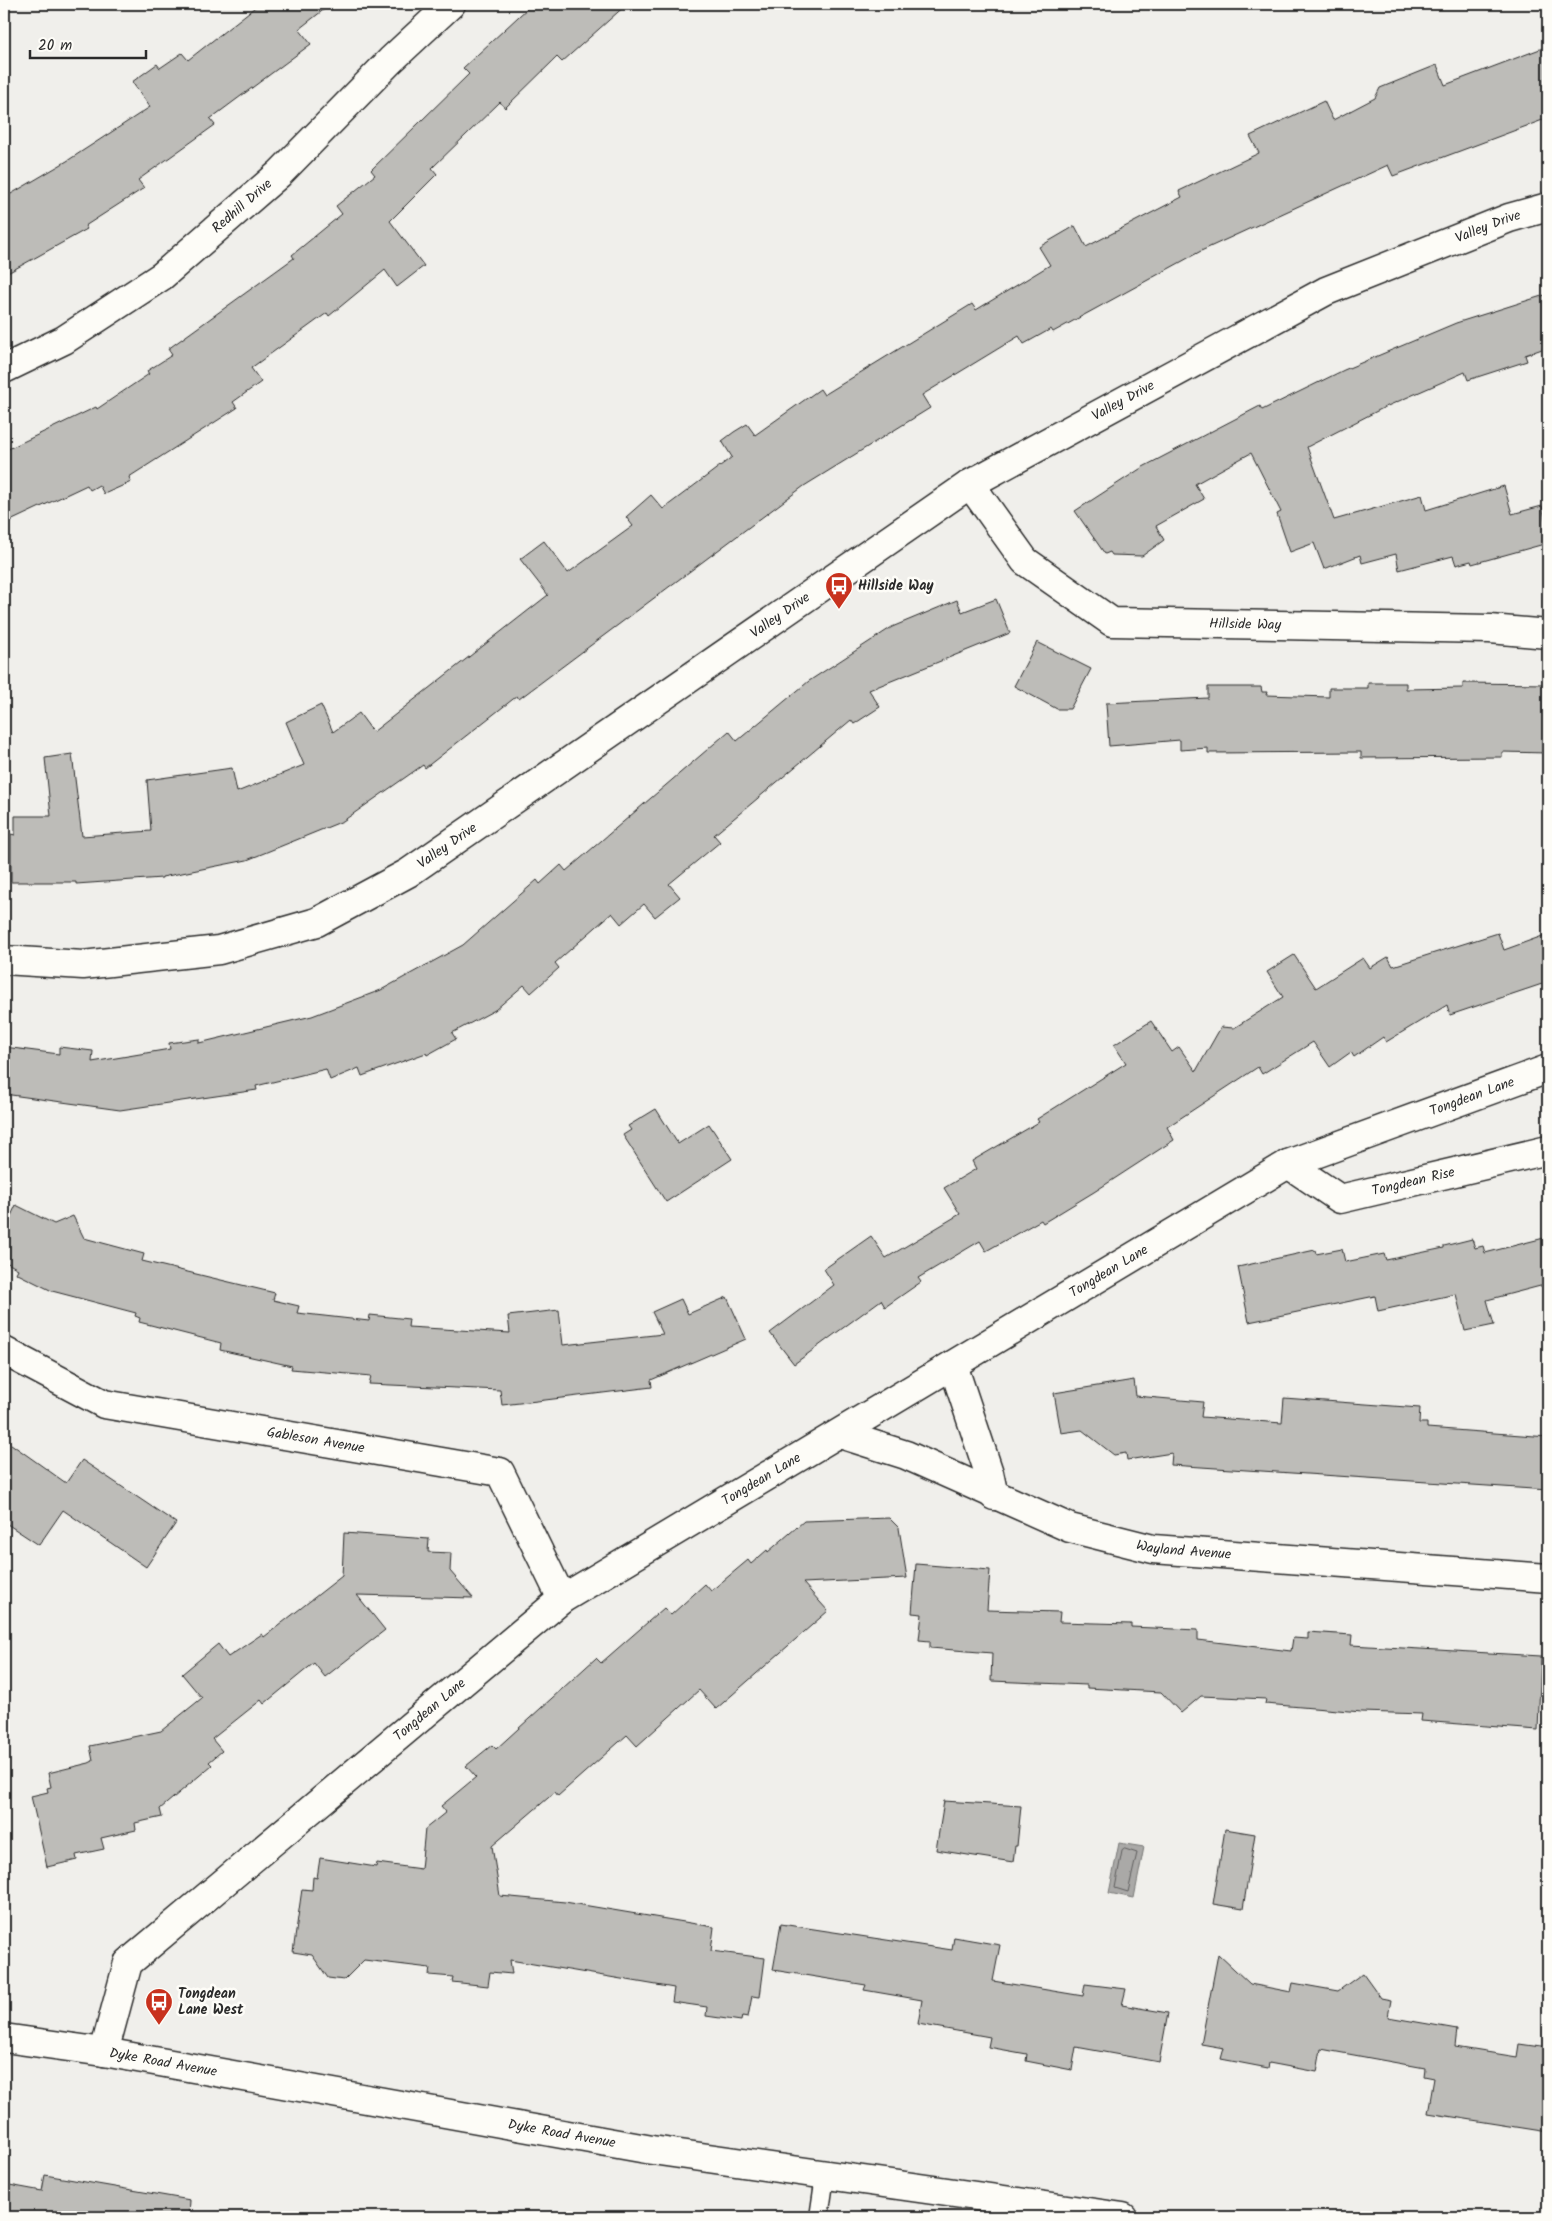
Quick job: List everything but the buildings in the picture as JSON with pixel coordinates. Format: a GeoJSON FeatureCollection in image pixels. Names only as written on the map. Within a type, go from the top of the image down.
{"type":"FeatureCollection","features":[{"type":"Feature","properties":{"kind":"street","name":"Redhill Drive"},"geometry":{"type":"LineString","coordinates":[[4,369],[64,340],[162,276],[279,174],[391,60],[451,4]]}},
{"type":"Feature","properties":{"kind":"street","name":"Valley Drive"},"geometry":{"type":"LineString","coordinates":[[4,960],[83,965],[219,950],[317,922],[408,873],[970,484],[1326,291],[1509,218],[1548,207]]}},
{"type":"Feature","properties":{"kind":"street","name":"Hillside Way"},"geometry":{"type":"LineString","coordinates":[[970,484],[1025,561],[1112,622],[1490,629],[1548,634]]}},
{"type":"Feature","properties":{"kind":"street","name":"Tongdean Lane"},"geometry":{"type":"LineString","coordinates":[[104,2052],[128,1963],[562,1599],[1288,1164],[1548,1069]]}},
{"type":"Feature","properties":{"kind":"street","name":"Tongdean Rise"},"geometry":{"type":"LineString","coordinates":[[1288,1164],[1340,1199],[1548,1150]]}},
{"type":"Feature","properties":{"kind":"street","name":"Gableson Avenue"},"geometry":{"type":"LineString","coordinates":[[4,1351],[104,1404],[500,1472],[562,1599]]}},
{"type":"Feature","properties":{"kind":"street"},"geometry":{"type":"LineString","coordinates":[[953,1365],[989,1473],[994,1496]]}},
{"type":"Feature","properties":{"kind":"street","name":"Wayland Avenue"},"geometry":{"type":"LineString","coordinates":[[840,1434],[906,1455],[994,1496],[1070,1528],[1154,1549],[1548,1578]]}},
{"type":"Feature","properties":{"kind":"street","name":"Dyke Road Avenue"},"geometry":{"type":"LineString","coordinates":[[4,2038],[104,2052],[652,2150],[1123,2217]]}},
{"type":"Feature","properties":{"kind":"lane"},"geometry":{"type":"LineString","coordinates":[[819,2217],[825,2176]]}},
{"type":"Feature","properties":{"kind":"water"},"geometry":{"type":"Polygon","coordinates":[[[1119,1843],[1144,1847],[1134,1898],[1109,1893],[1119,1843]]]}},
{"type":"Feature","properties":{"kind":"place","name":"Hillside Way"},"geometry":{"type":"Point","coordinates":[839,610]}},
{"type":"Feature","properties":{"kind":"place","name":"Tongdean Lane West"},"geometry":{"type":"Point","coordinates":[159,2026]}}]}
